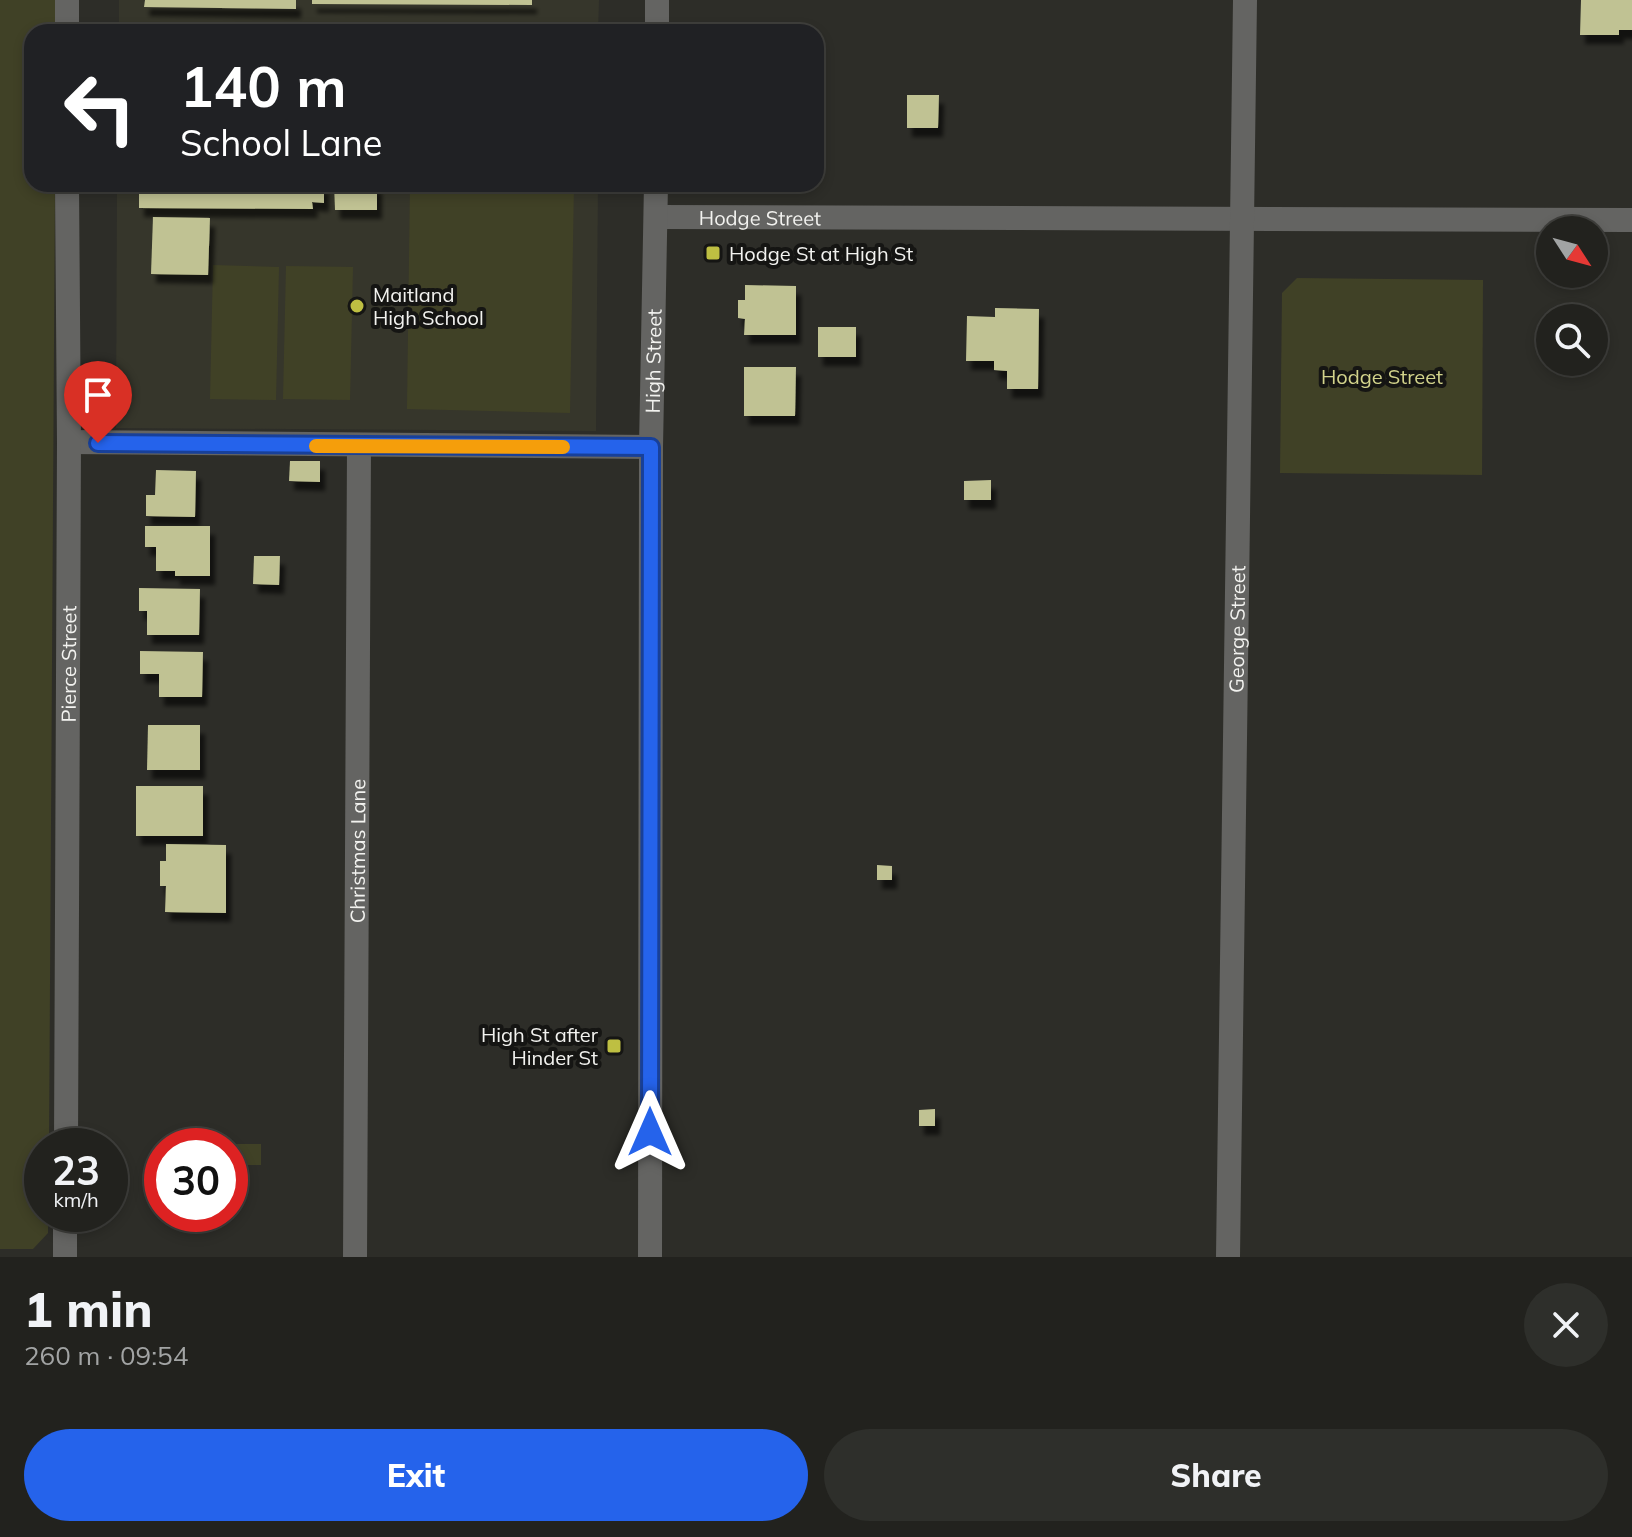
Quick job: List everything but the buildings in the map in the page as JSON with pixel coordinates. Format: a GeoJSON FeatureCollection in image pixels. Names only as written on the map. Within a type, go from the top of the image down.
{"type":"FeatureCollection","features":[{"type":"Feature","properties":{"kind":"street"},"geometry":{"type":"LineString","coordinates":[[67,0],[67,24]]}},
{"type":"Feature","properties":{"kind":"street"},"geometry":{"type":"LineString","coordinates":[[657,0],[657,24]]}},
{"type":"Feature","properties":{"kind":"street","name":"George Street"},"geometry":{"type":"LineString","coordinates":[[1228,1257],[1245,0]]}},
{"type":"Feature","properties":{"kind":"street","name":"Pierce Street"},"geometry":{"type":"LineString","coordinates":[[66,1128],[67,192]]}},
{"type":"Feature","properties":{"kind":"street","name":"High Street"},"geometry":{"type":"LineString","coordinates":[[650,1257],[651,447],[656,192]]}},
{"type":"Feature","properties":{"kind":"street","name":"Hodge Street"},"geometry":{"type":"LineString","coordinates":[[656,217],[1632,220]]}},
{"type":"Feature","properties":{"kind":"street"},"geometry":{"type":"LineString","coordinates":[[69,442],[359,447],[651,447]]}},
{"type":"Feature","properties":{"kind":"street","name":"Christmas Lane"},"geometry":{"type":"LineString","coordinates":[[355,1257],[359,447]]}},
{"type":"Feature","properties":{"kind":"street"},"geometry":{"type":"LineString","coordinates":[[65,1232],[65,1257]]}},
{"type":"Feature","properties":{"kind":"shaded area"},"geometry":{"type":"Polygon","coordinates":[[[119,0],[599,0],[598,24],[119,24],[119,0]]]}},
{"type":"Feature","properties":{"kind":"shaded area","name":"Maitland High School"},"geometry":{"type":"Polygon","coordinates":[[[117,192],[598,192],[596,431],[116,428],[117,192]]]}},
{"type":"Feature","properties":{"kind":"green space"},"geometry":{"type":"Polygon","coordinates":[[[0,0],[56,0],[56,24],[24,24],[24,192],[55,192],[49,1128],[24,1128],[24,1232],[48,1233],[33,1249],[0,1249],[0,0]]]}},
{"type":"Feature","properties":{"kind":"green space"},"geometry":{"type":"Polygon","coordinates":[[[410,192],[574,192],[570,413],[407,409],[410,192]]]}},
{"type":"Feature","properties":{"kind":"green space"},"geometry":{"type":"Polygon","coordinates":[[[213,265],[279,267],[276,400],[210,399],[213,265]]]}},
{"type":"Feature","properties":{"kind":"green space"},"geometry":{"type":"Polygon","coordinates":[[[286,266],[353,267],[350,400],[283,399],[286,266]]]}},
{"type":"Feature","properties":{"kind":"green space","name":"Hodge Street"},"geometry":{"type":"Polygon","coordinates":[[[1297,278],[1483,280],[1482,475],[1280,473],[1282,293],[1297,278]]]}},
{"type":"Feature","properties":{"kind":"green space"},"geometry":{"type":"Polygon","coordinates":[[[248,1144],[261,1144],[261,1165],[248,1165],[248,1144]]]}},
{"type":"Feature","properties":{"kind":"slow traffic"},"geometry":{"type":"LineString","coordinates":[[316,446],[563,447]]}},
{"type":"Feature","properties":{"kind":"place","name":"Hodge St at High St"},"geometry":{"type":"Point","coordinates":[713,253]}},
{"type":"Feature","properties":{"kind":"place","name":"Maitland High School"},"geometry":{"type":"Point","coordinates":[357,306]}},
{"type":"Feature","properties":{"kind":"place","name":"High St after Hinder St"},"geometry":{"type":"Point","coordinates":[614,1046]}},
{"type":"Feature","properties":{"kind":"route"},"geometry":{"type":"LineString","coordinates":[[98,443],[651,447],[650,1132]]}}]}
